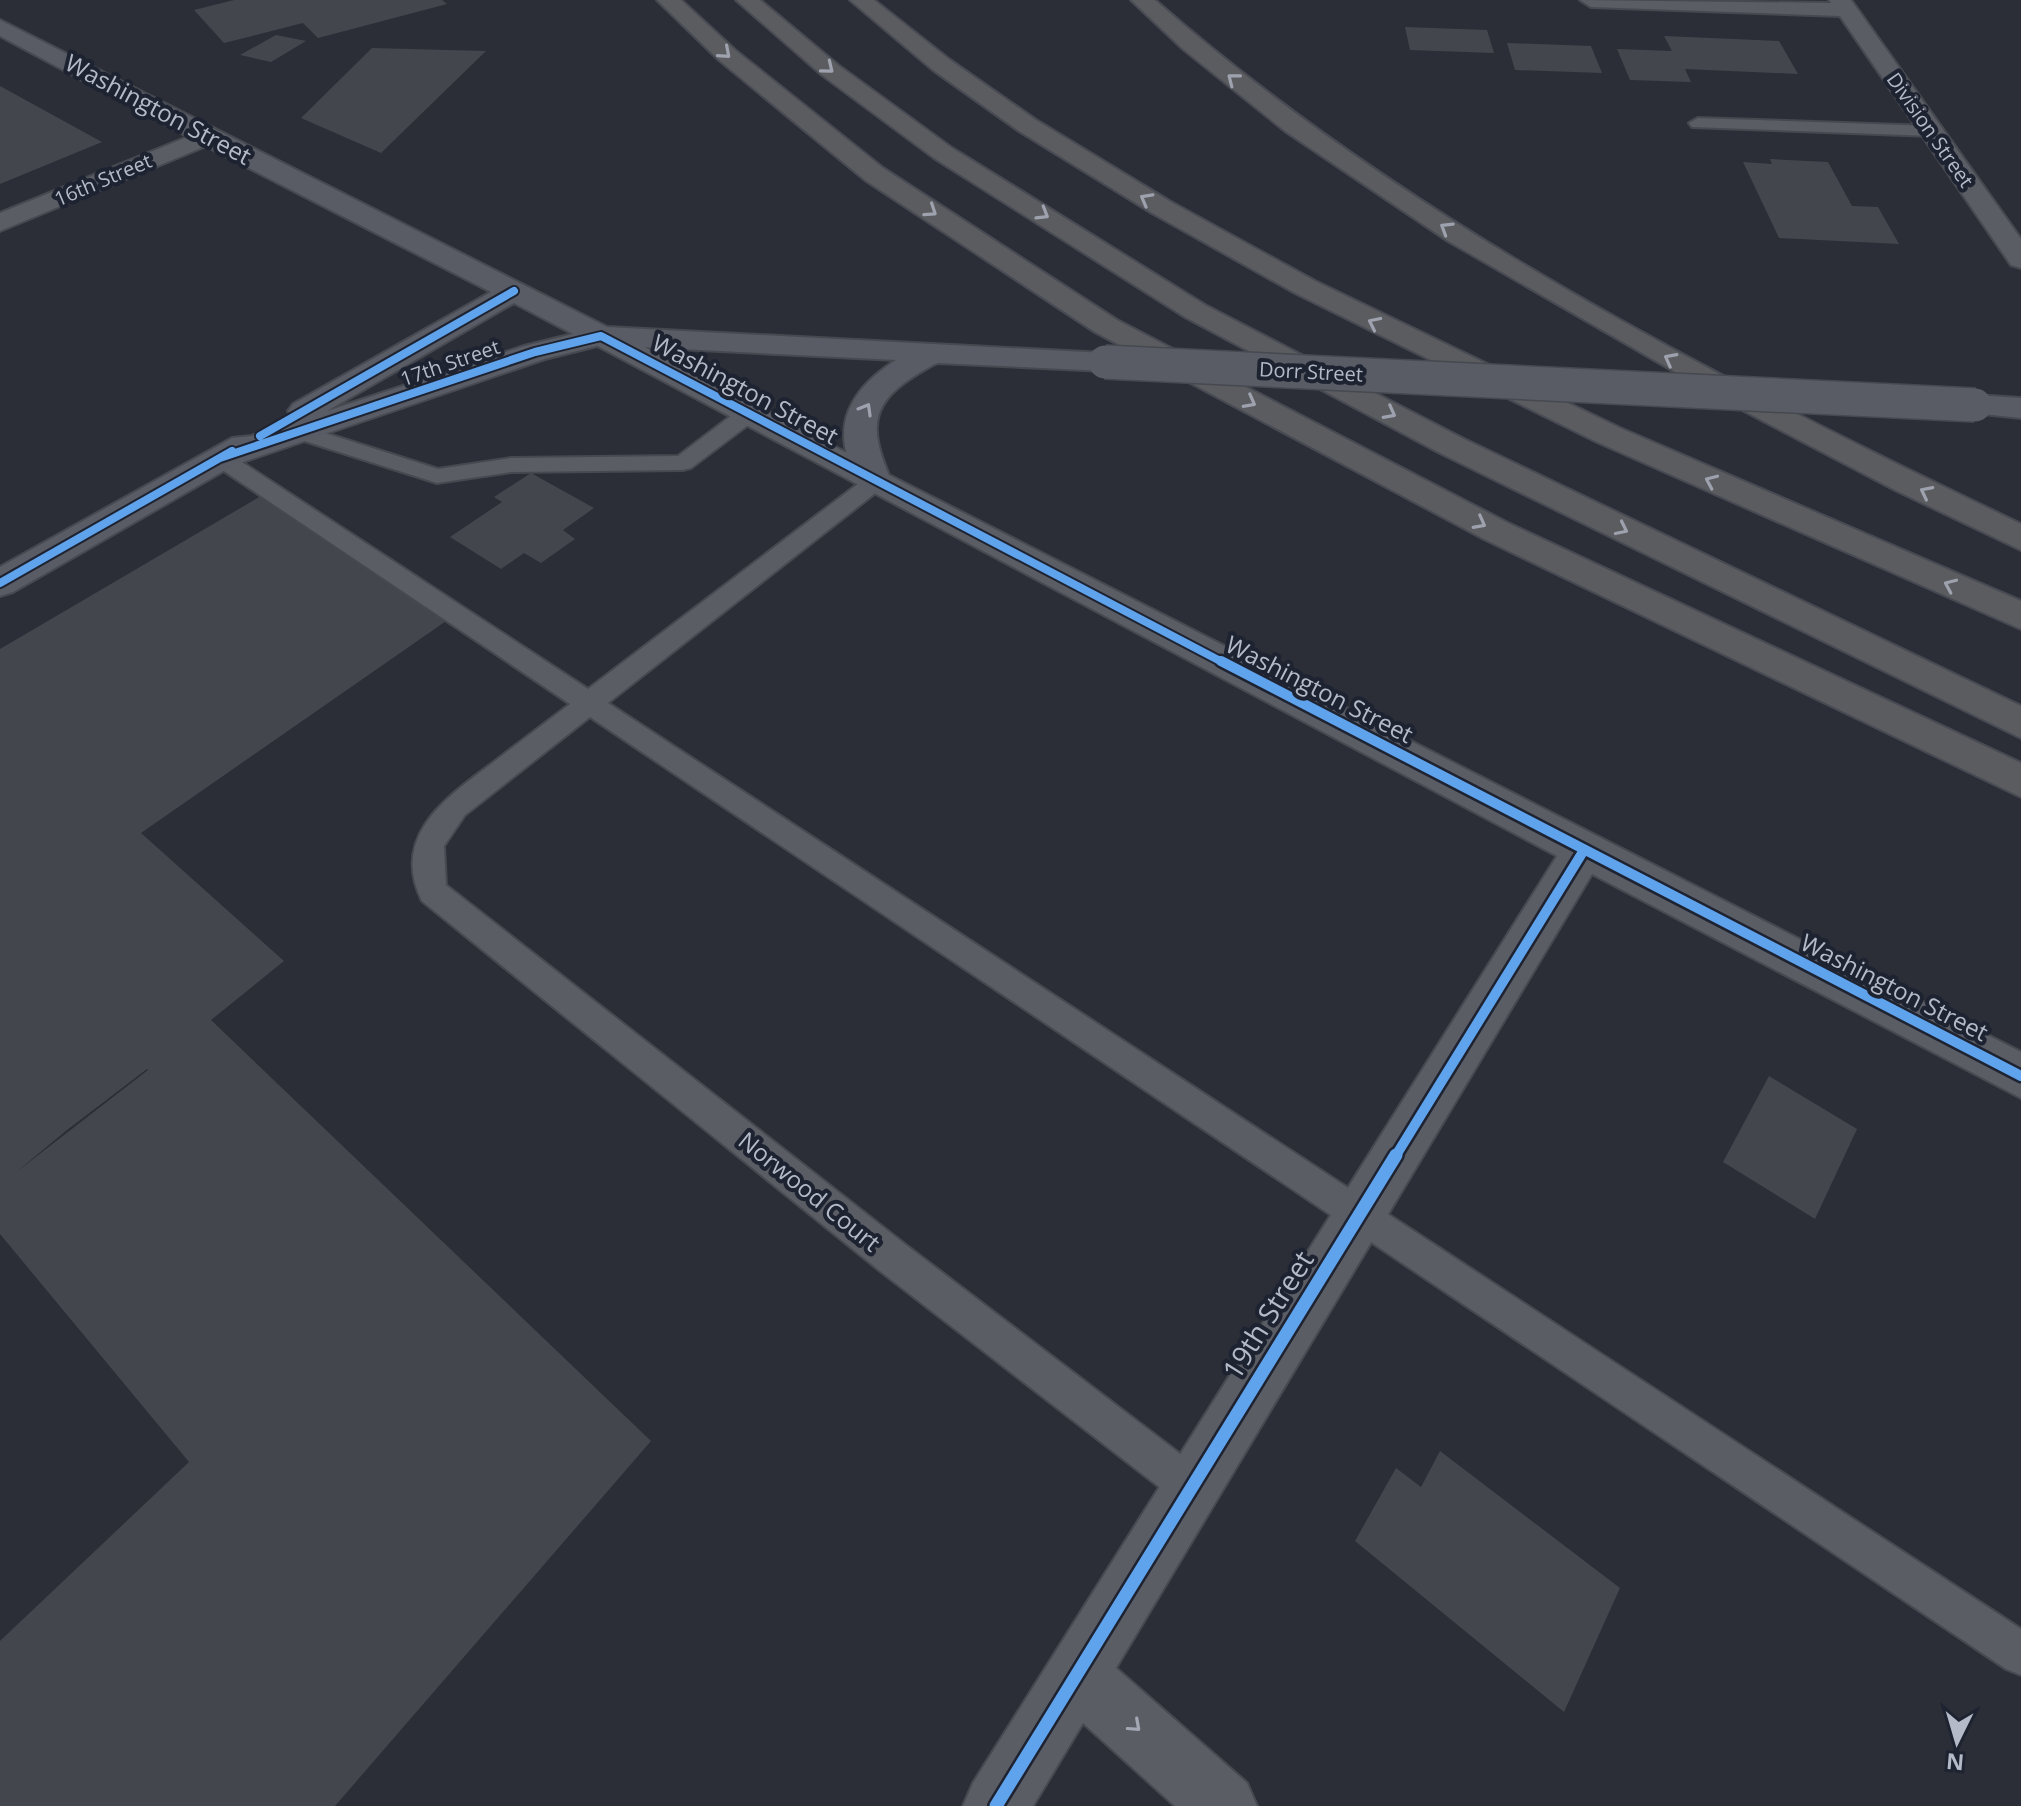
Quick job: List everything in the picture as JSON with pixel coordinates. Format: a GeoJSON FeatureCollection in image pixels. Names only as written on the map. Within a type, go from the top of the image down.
{"type":"FeatureCollection","features":[{"type":"Feature","properties":{"kind":"highway"},"geometry":{"type":"LineString","coordinates":[[668,0],[727,55],[874,174],[1106,326],[1496,531],[2021,781]]}},
{"type":"Feature","properties":{"kind":"highway"},"geometry":{"type":"LineString","coordinates":[[747,0],[830,70],[943,153],[1195,311],[1450,445],[2021,723]]}},
{"type":"Feature","properties":{"kind":"highway"},"geometry":{"type":"LineString","coordinates":[[861,0],[908,41],[1105,175],[1314,294],[1687,470],[2021,616]]}},
{"type":"Feature","properties":{"kind":"highway"},"geometry":{"type":"LineString","coordinates":[[1142,0],[1229,76],[1312,140],[1489,255],[1649,347],[1922,490],[2021,538]]}},
{"type":"Feature","properties":{"kind":"main road","name":"Washington Street"},"geometry":{"type":"LineString","coordinates":[[0,27],[207,137],[601,336]]}},
{"type":"Feature","properties":{"kind":"main road","name":"17th Street"},"geometry":{"type":"LineString","coordinates":[[286,430],[514,291]]}},
{"type":"Feature","properties":{"kind":"main road","name":"17th Street"},"geometry":{"type":"LineString","coordinates":[[0,583],[220,458],[286,430],[535,352],[601,336]]}},
{"type":"Feature","properties":{"kind":"main road","name":"Dorr Street"},"geometry":{"type":"LineString","coordinates":[[601,336],[2021,408]]}},
{"type":"Feature","properties":{"kind":"main road"},"geometry":{"type":"LineString","coordinates":[[875,482],[859,435],[859,421],[883,385],[903,369],[934,353]]}},
{"type":"Feature","properties":{"kind":"street"},"geometry":{"type":"LineString","coordinates":[[1591,0],[1843,5]]}},
{"type":"Feature","properties":{"kind":"street","name":"Division Street"},"geometry":{"type":"LineString","coordinates":[[1843,5],[2021,259]]}},
{"type":"Feature","properties":{"kind":"street","name":"16th Street"},"geometry":{"type":"LineString","coordinates":[[0,223],[207,137]]}},
{"type":"Feature","properties":{"kind":"street","name":"Washington Street"},"geometry":{"type":"LineString","coordinates":[[601,336],[875,482],[2021,1076]]}},
{"type":"Feature","properties":{"kind":"street","name":"19th Street"},"geometry":{"type":"LineString","coordinates":[[996,1806],[1190,1486],[1584,850]]}},
{"type":"Feature","properties":{"kind":"street"},"geometry":{"type":"LineString","coordinates":[[1077,1675],[1224,1806]]}},
{"type":"Feature","properties":{"kind":"lane"},"geometry":{"type":"LineString","coordinates":[[1698,123],[1931,131]]}},
{"type":"Feature","properties":{"kind":"lane"},"geometry":{"type":"LineString","coordinates":[[286,430],[437,476],[511,465],[683,463],[748,414]]}},
{"type":"Feature","properties":{"kind":"lane"},"geometry":{"type":"LineString","coordinates":[[220,458],[592,702],[2021,1654]]}},
{"type":"Feature","properties":{"kind":"lane"},"geometry":{"type":"LineString","coordinates":[[592,702],[875,482]]}},
{"type":"Feature","properties":{"kind":"lane","name":"Norwood Court"},"geometry":{"type":"LineString","coordinates":[[592,702],[455,807],[434,831],[427,849],[426,863],[433,892],[893,1258],[1190,1486]]}},
{"type":"Feature","properties":{"kind":"building"},"geometry":{"type":"Polygon","coordinates":[[[234,0],[442,0],[447,4],[318,38],[303,23],[224,43],[194,10],[234,0]]]}},
{"type":"Feature","properties":{"kind":"building"},"geometry":{"type":"Polygon","coordinates":[[[1405,27],[1487,30],[1494,53],[1410,50],[1405,27]]]}},
{"type":"Feature","properties":{"kind":"building"},"geometry":{"type":"Polygon","coordinates":[[[276,35],[306,41],[271,62],[240,55],[276,35]]]}},
{"type":"Feature","properties":{"kind":"building"},"geometry":{"type":"Polygon","coordinates":[[[1664,36],[1779,41],[1798,74],[1685,69],[1691,82],[1630,80],[1617,49],[1672,51],[1664,36]]]}},
{"type":"Feature","properties":{"kind":"building"},"geometry":{"type":"Polygon","coordinates":[[[1507,43],[1591,46],[1602,73],[1515,70],[1507,43]]]}},
{"type":"Feature","properties":{"kind":"building"},"geometry":{"type":"Polygon","coordinates":[[[372,48],[486,51],[381,153],[301,118],[372,48]]]}},
{"type":"Feature","properties":{"kind":"building"},"geometry":{"type":"Polygon","coordinates":[[[0,86],[102,142],[0,184],[0,86]]]}},
{"type":"Feature","properties":{"kind":"building"},"geometry":{"type":"Polygon","coordinates":[[[1770,159],[1828,162],[1852,206],[1878,207],[1899,244],[1779,238],[1743,162],[1772,164],[1770,159]]]}},
{"type":"Feature","properties":{"kind":"building"},"geometry":{"type":"Polygon","coordinates":[[[531,473],[594,508],[563,530],[575,539],[541,563],[524,553],[501,569],[450,537],[502,502],[494,497],[531,473]]]}},
{"type":"Feature","properties":{"kind":"building"},"geometry":{"type":"Polygon","coordinates":[[[261,496],[449,619],[141,833],[284,961],[211,1020],[651,1441],[335,1806],[0,1806],[0,1641],[189,1462],[0,1234],[0,649],[261,496]],[[148,1070],[67,1130],[15,1173],[148,1070]]]}},
{"type":"Feature","properties":{"kind":"building"},"geometry":{"type":"Polygon","coordinates":[[[1769,1076],[1857,1129],[1815,1219],[1723,1162],[1769,1076]]]}},
{"type":"Feature","properties":{"kind":"building"},"geometry":{"type":"Polygon","coordinates":[[[1440,1451],[1620,1588],[1564,1712],[1355,1541],[1396,1468],[1421,1487],[1440,1451]]]}},
{"type":"Feature","properties":{"kind":"cycle path"},"geometry":{"type":"LineString","coordinates":[[260,436],[514,291]]}},
{"type":"Feature","properties":{"kind":"cycle path"},"geometry":{"type":"LineString","coordinates":[[220,458],[535,352],[601,336],[875,482],[2021,1076]]}},
{"type":"Feature","properties":{"kind":"cycle path"},"geometry":{"type":"LineString","coordinates":[[0,583],[232,451]]}},
{"type":"Feature","properties":{"kind":"cycle path"},"geometry":{"type":"LineString","coordinates":[[996,1806],[1584,850]]}}]}
